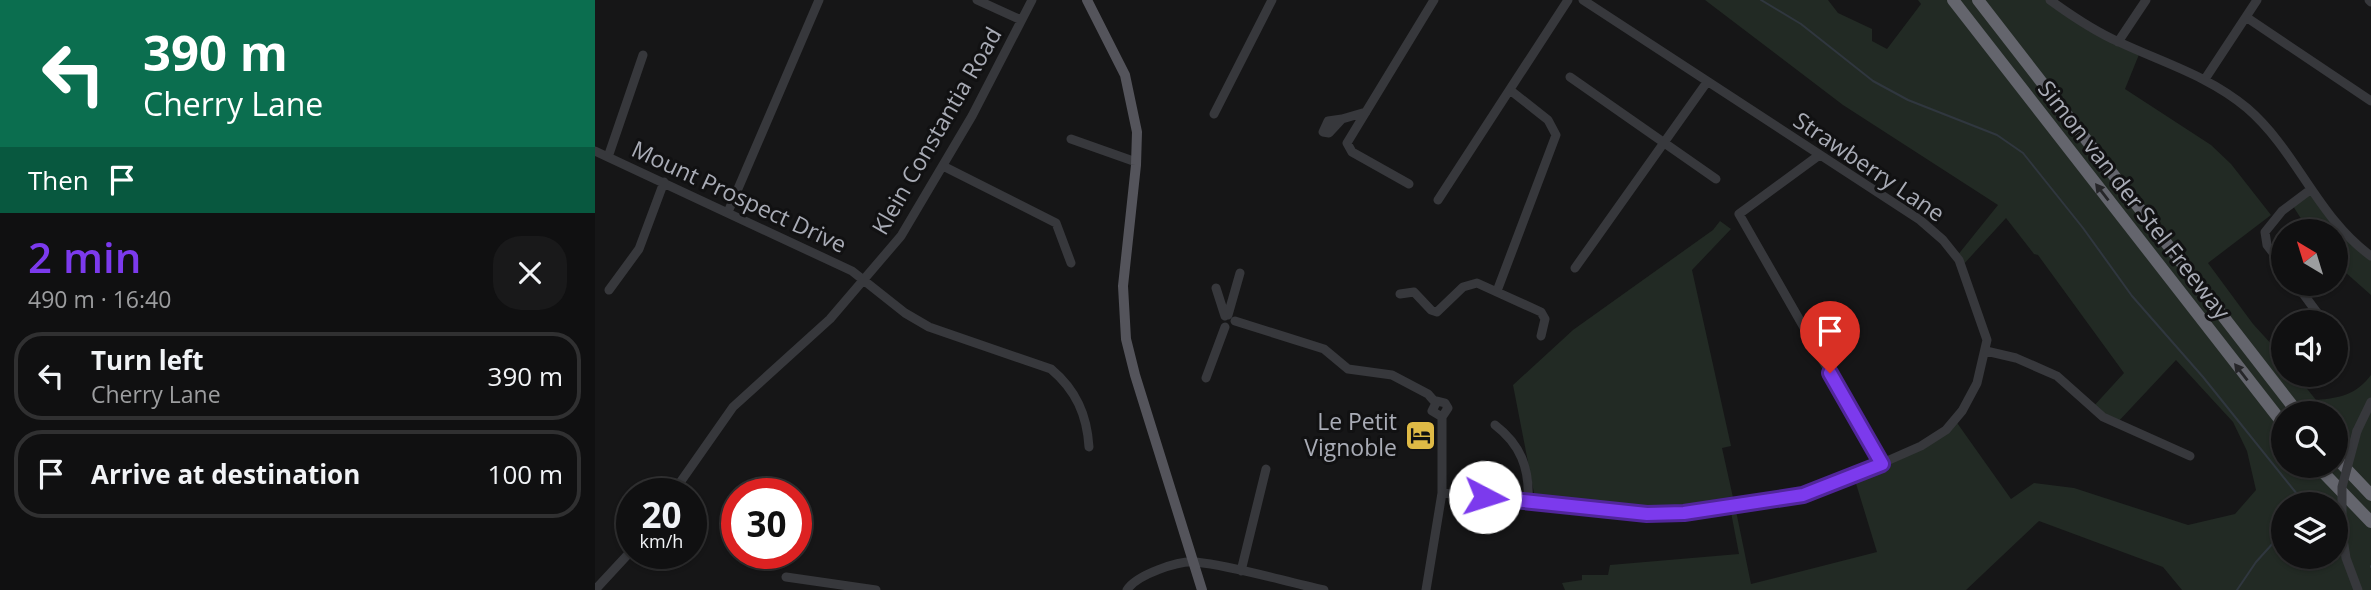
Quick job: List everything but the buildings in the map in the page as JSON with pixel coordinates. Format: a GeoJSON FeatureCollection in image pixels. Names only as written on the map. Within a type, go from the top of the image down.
{"type":"FeatureCollection","features":[{"type":"Feature","properties":{"kind":"highway","name":"Simon van der Stel Freeway"},"geometry":{"type":"LineString","coordinates":[[1953,0],[2271,408]]}},
{"type":"Feature","properties":{"kind":"highway","name":"Simon van der Stel Freeway"},"geometry":{"type":"LineString","coordinates":[[1978,0],[2289,401]]}},
{"type":"Feature","properties":{"kind":"highway"},"geometry":{"type":"LineString","coordinates":[[1984,0],[2001,29]]}},
{"type":"Feature","properties":{"kind":"highway"},"geometry":{"type":"LineString","coordinates":[[2348,470],[2371,495]]}},
{"type":"Feature","properties":{"kind":"highway"},"geometry":{"type":"LineString","coordinates":[[2329,478],[2371,522]]}},
{"type":"Feature","properties":{"kind":"main road"},"geometry":{"type":"LineString","coordinates":[[1087,0],[1128,86],[1137,132],[1123,286],[1126,338],[1202,590]]}},
{"type":"Feature","properties":{"kind":"street"},"geometry":{"type":"LineString","coordinates":[[728,212],[820,0]]}},
{"type":"Feature","properties":{"kind":"street"},"geometry":{"type":"LineString","coordinates":[[977,0],[1021,20]]}},
{"type":"Feature","properties":{"kind":"street","name":"Klein Constantia Road"},"geometry":{"type":"LineString","coordinates":[[683,478],[733,407],[830,319],[866,281],[912,220],[1033,0]]}},
{"type":"Feature","properties":{"kind":"street"},"geometry":{"type":"LineString","coordinates":[[1214,114],[1272,0]]}},
{"type":"Feature","properties":{"kind":"street"},"geometry":{"type":"LineString","coordinates":[[1409,184],[1347,148],[1348,140],[1434,0]]}},
{"type":"Feature","properties":{"kind":"street"},"geometry":{"type":"LineString","coordinates":[[1439,200],[1567,0]]}},
{"type":"Feature","properties":{"kind":"street","name":"Strawberry Lane"},"geometry":{"type":"LineString","coordinates":[[1442,493],[1647,514],[1684,513],[1803,495],[1882,464],[1936,438],[1955,420],[1977,383],[1986,351],[1985,330],[1953,250],[1920,220],[1818,156],[1583,0]]}},
{"type":"Feature","properties":{"kind":"street"},"geometry":{"type":"LineString","coordinates":[[2050,0],[2118,42],[2205,79],[2247,108],[2268,128],[2339,228],[2371,256]]}},
{"type":"Feature","properties":{"kind":"street"},"geometry":{"type":"LineString","coordinates":[[2118,42],[2146,0]]}},
{"type":"Feature","properties":{"kind":"street"},"geometry":{"type":"LineString","coordinates":[[2205,79],[2257,0]]}},
{"type":"Feature","properties":{"kind":"street"},"geometry":{"type":"LineString","coordinates":[[2246,17],[2371,101]]}},
{"type":"Feature","properties":{"kind":"street"},"geometry":{"type":"LineString","coordinates":[[608,157],[643,55]]}},
{"type":"Feature","properties":{"kind":"street"},"geometry":{"type":"LineString","coordinates":[[1570,77],[1716,179]]}},
{"type":"Feature","properties":{"kind":"street"},"geometry":{"type":"LineString","coordinates":[[1575,268],[1707,82]]}},
{"type":"Feature","properties":{"kind":"street"},"geometry":{"type":"LineString","coordinates":[[1497,291],[1556,135],[1548,120],[1510,90]]}},
{"type":"Feature","properties":{"kind":"street"},"geometry":{"type":"LineString","coordinates":[[1342,119],[1366,112]]}},
{"type":"Feature","properties":{"kind":"street"},"geometry":{"type":"LineString","coordinates":[[1071,139],[1136,162]]}},
{"type":"Feature","properties":{"kind":"street","name":"Mount Prospect Drive"},"geometry":{"type":"LineString","coordinates":[[595,151],[728,212],[866,281],[922,324],[1051,369],[1066,383],[1081,406],[1089,447]]}},
{"type":"Feature","properties":{"kind":"street"},"geometry":{"type":"LineString","coordinates":[[1818,156],[1738,214],[1882,464]]}},
{"type":"Feature","properties":{"kind":"street"},"geometry":{"type":"LineString","coordinates":[[943,166],[1056,223],[1071,263]]}},
{"type":"Feature","properties":{"kind":"street"},"geometry":{"type":"LineString","coordinates":[[609,290],[639,249],[664,182]]}},
{"type":"Feature","properties":{"kind":"street"},"geometry":{"type":"LineString","coordinates":[[2276,219],[2310,190]]}},
{"type":"Feature","properties":{"kind":"street"},"geometry":{"type":"LineString","coordinates":[[2271,225],[2265,232],[2267,245],[2271,250]]}},
{"type":"Feature","properties":{"kind":"street"},"geometry":{"type":"LineString","coordinates":[[1229,318],[1240,273]]}},
{"type":"Feature","properties":{"kind":"street"},"geometry":{"type":"LineString","coordinates":[[1400,294],[1414,292],[1431,310],[1437,312],[1454,294],[1472,282],[1541,312],[1545,319],[1541,336]]}},
{"type":"Feature","properties":{"kind":"street"},"geometry":{"type":"LineString","coordinates":[[1206,378],[1225,327],[1232,327],[1216,288]]}},
{"type":"Feature","properties":{"kind":"street"},"geometry":{"type":"LineString","coordinates":[[2304,296],[2315,310]]}},
{"type":"Feature","properties":{"kind":"street"},"geometry":{"type":"LineString","coordinates":[[1229,318],[1324,349],[1348,369],[1392,375],[1434,400],[1432,411],[1442,417],[1442,493],[1426,590]]}},
{"type":"Feature","properties":{"kind":"street"},"geometry":{"type":"LineString","coordinates":[[1986,351],[2016,358],[2057,376],[2103,417],[2190,456]]}},
{"type":"Feature","properties":{"kind":"street"},"geometry":{"type":"LineString","coordinates":[[2358,590],[2346,558],[2342,532],[2342,487],[2357,431],[2371,402]]}},
{"type":"Feature","properties":{"kind":"street"},"geometry":{"type":"LineString","coordinates":[[1495,425],[1521,454],[1528,500]]}},
{"type":"Feature","properties":{"kind":"street"},"geometry":{"type":"LineString","coordinates":[[1241,571],[1266,469]]}},
{"type":"Feature","properties":{"kind":"street"},"geometry":{"type":"LineString","coordinates":[[1128,590],[1139,577],[1193,562],[1324,590]]}},
{"type":"Feature","properties":{"kind":"street"},"geometry":{"type":"LineString","coordinates":[[595,590],[616,567]]}},
{"type":"Feature","properties":{"kind":"street"},"geometry":{"type":"LineString","coordinates":[[786,577],[876,590]]}},
{"type":"Feature","properties":{"kind":"shaded area"},"geometry":{"type":"Polygon","coordinates":[[[1705,0],[1828,0],[1838,13],[1872,29],[1872,41],[1887,49],[1921,4],[1918,0],[2050,0],[2140,52],[2125,89],[2211,145],[2231,164],[2271,215],[2208,263],[2271,344],[2271,387],[2306,387],[2316,400],[2333,398],[2353,391],[2371,375],[2371,590],[2182,590],[2163,567],[2039,521],[1966,590],[1565,590],[1562,583],[1582,580],[1582,575],[1608,575],[1610,565],[1739,554],[1730,507],[1735,506],[1751,584],[1877,552],[1854,477],[1921,446],[1955,420],[2011,499],[2034,483],[2074,488],[2188,525],[2235,514],[2256,490],[2247,451],[2233,422],[2176,360],[2117,423],[2092,408],[2124,373],[2038,255],[2034,254],[2006,218],[1962,266],[1957,256],[1998,205],[1843,105],[1705,0]]]}},
{"type":"Feature","properties":{"kind":"shaded area"},"geometry":{"type":"Polygon","coordinates":[[[2310,190],[2337,219],[2301,219],[2291,203],[2310,190]]]}},
{"type":"Feature","properties":{"kind":"shaded area"},"geometry":{"type":"Polygon","coordinates":[[[1720,221],[1731,229],[1692,270],[1731,446],[1722,448],[1734,502],[1651,510],[1542,495],[1535,498],[1513,385],[1573,330],[1713,230],[1720,221]]]}},
{"type":"Feature","properties":{"kind":"shaded area"},"geometry":{"type":"Polygon","coordinates":[[[2349,232],[2371,256],[2371,295],[2349,276],[2349,232]]]}},
{"type":"Feature","properties":{"kind":"waterway"},"geometry":{"type":"LineString","coordinates":[[1761,0],[1801,24],[1873,81],[1908,100],[1997,135],[2023,153],[2083,228],[2132,296],[2203,377],[2295,492]]}},
{"type":"Feature","properties":{"kind":"waterway"},"geometry":{"type":"LineString","coordinates":[[2237,590],[2271,545]]}},
{"type":"Feature","properties":{"kind":"place","name":"Le Petit Vignoble"},"geometry":{"type":"Point","coordinates":[1420,435]}},
{"type":"Feature","properties":{"kind":"route"},"geometry":{"type":"LineString","coordinates":[[1485,497],[1661,514],[1776,500],[1821,490],[1882,464],[1830,373]]}}]}
